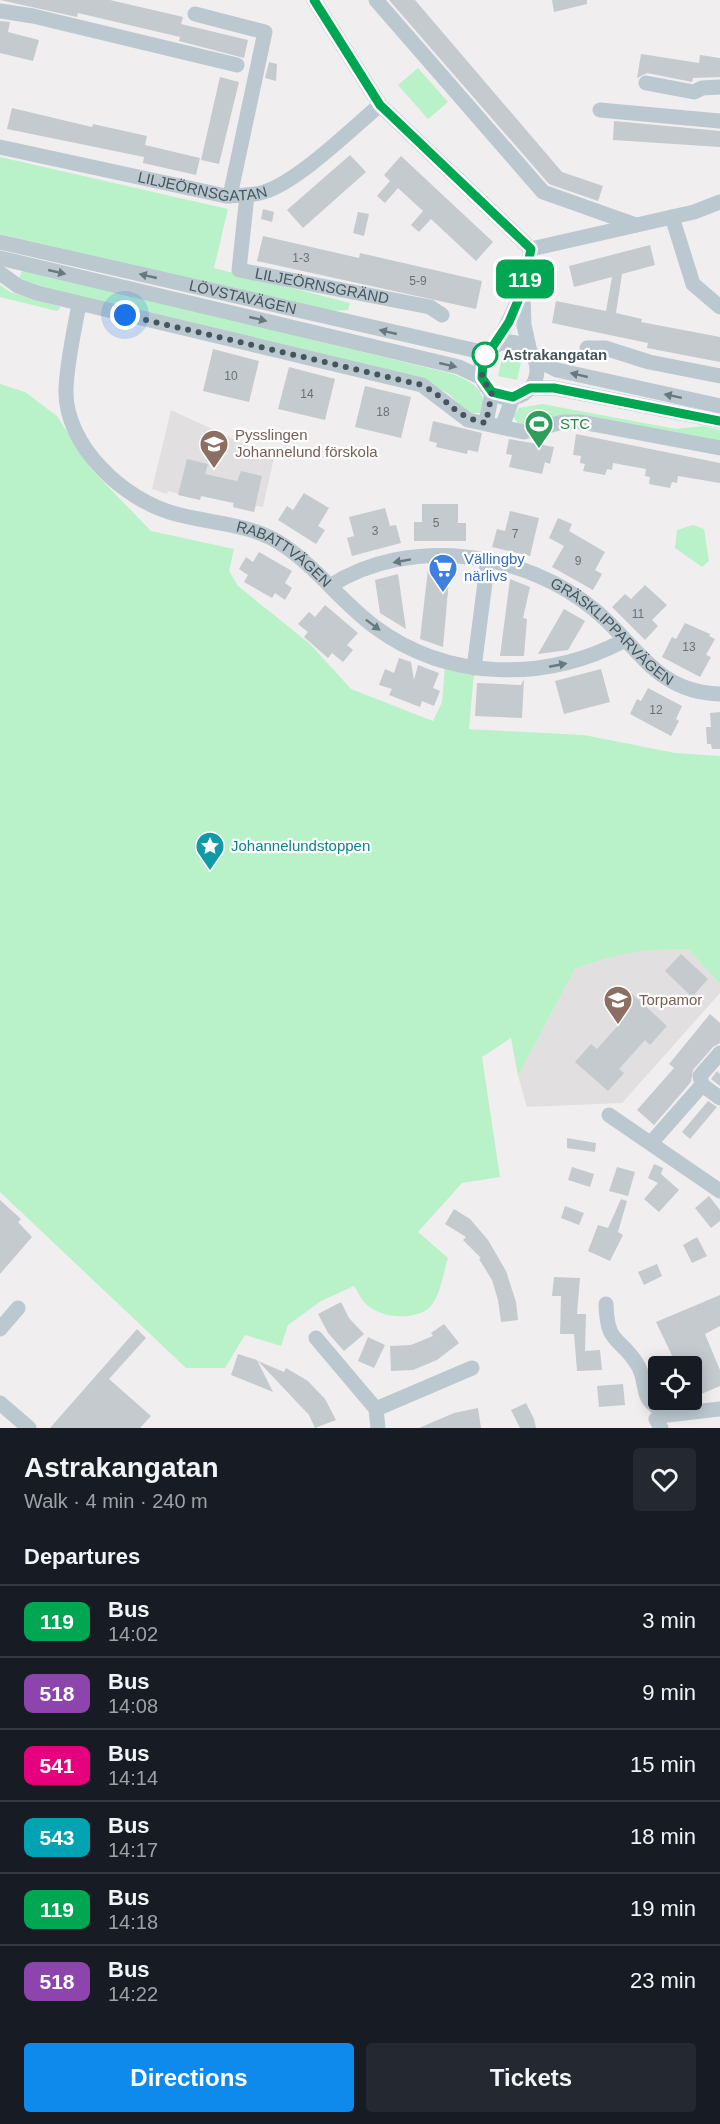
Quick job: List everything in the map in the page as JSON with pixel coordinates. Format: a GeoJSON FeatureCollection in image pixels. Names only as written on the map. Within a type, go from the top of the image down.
{"type":"FeatureCollection","features":[{"type":"Feature","properties":{"kind":"street"},"geometry":{"type":"LineString","coordinates":[[376,0],[543,192],[636,225]]}},
{"type":"Feature","properties":{"kind":"street"},"geometry":{"type":"LineString","coordinates":[[320,2],[380,105],[531,249]]}},
{"type":"Feature","properties":{"kind":"street"},"geometry":{"type":"LineString","coordinates":[[0,11],[33,16],[237,65]]}},
{"type":"Feature","properties":{"kind":"street"},"geometry":{"type":"LineString","coordinates":[[195,14],[265,32],[230,196]]}},
{"type":"Feature","properties":{"kind":"street"},"geometry":{"type":"LineString","coordinates":[[646,83],[694,92],[720,87]]}},
{"type":"Feature","properties":{"kind":"street"},"geometry":{"type":"LineString","coordinates":[[694,92],[699,119]]}},
{"type":"Feature","properties":{"kind":"street","name":"LILJEÖRNSGATAN"},"geometry":{"type":"LineString","coordinates":[[0,147],[230,196],[247,195],[265,192],[296,174],[380,105]]}},
{"type":"Feature","properties":{"kind":"street"},"geometry":{"type":"LineString","coordinates":[[600,110],[720,121]]}},
{"type":"Feature","properties":{"kind":"street","name":"LILJEÖRNSGRÄND"},"geometry":{"type":"LineString","coordinates":[[247,195],[239,270],[430,307],[442,315]]}},
{"type":"Feature","properties":{"kind":"street"},"geometry":{"type":"LineString","coordinates":[[531,249],[672,217],[720,202]]}},
{"type":"Feature","properties":{"kind":"street"},"geometry":{"type":"LineString","coordinates":[[672,217],[693,284],[720,307]]}},
{"type":"Feature","properties":{"kind":"street","name":"LÖVSTAVÄGEN"},"geometry":{"type":"LineString","coordinates":[[0,242],[490,350],[511,342],[557,370],[720,406]]}},
{"type":"Feature","properties":{"kind":"street"},"geometry":{"type":"LineString","coordinates":[[531,249],[523,289],[509,322],[490,350],[481,369],[482,378],[492,392],[513,397],[530,388],[554,388],[720,421]]}},
{"type":"Feature","properties":{"kind":"street","name":"LÖVSTAVÄGEN"},"geometry":{"type":"LineString","coordinates":[[0,258],[459,367],[482,378]]}},
{"type":"Feature","properties":{"kind":"street"},"geometry":{"type":"LineString","coordinates":[[0,273],[18,286],[37,293],[422,385],[435,392],[460,416],[502,428],[533,431],[563,422],[580,422],[720,448]]}},
{"type":"Feature","properties":{"kind":"street"},"geometry":{"type":"LineString","coordinates":[[523,289],[524,326],[537,369],[530,388]]}},
{"type":"Feature","properties":{"kind":"street","name":"RABATTVÄGEN"},"geometry":{"type":"LineString","coordinates":[[79,304],[66,390],[67,405],[76,430],[100,468],[147,502],[173,514],[262,534],[279,542],[375,627],[402,645],[432,658],[474,668],[515,671],[545,667],[598,654],[623,641]]}},
{"type":"Feature","properties":{"kind":"street"},"geometry":{"type":"LineString","coordinates":[[587,348],[605,348],[649,362],[720,376]]}},
{"type":"Feature","properties":{"kind":"street"},"geometry":{"type":"LineString","coordinates":[[486,423],[492,392]]}},
{"type":"Feature","properties":{"kind":"street"},"geometry":{"type":"LineString","coordinates":[[502,428],[513,397]]}},
{"type":"Feature","properties":{"kind":"street","name":"GRÄSKLIPPARVÄGEN"},"geometry":{"type":"LineString","coordinates":[[330,586],[373,567],[408,560],[437,557],[488,559],[531,573],[564,589],[596,611],[657,674],[688,690],[720,694]]}},
{"type":"Feature","properties":{"kind":"street"},"geometry":{"type":"LineString","coordinates":[[474,668],[488,559]]}},
{"type":"Feature","properties":{"kind":"street"},"geometry":{"type":"LineString","coordinates":[[720,1053],[700,1076],[702,1085],[720,1098]]}},
{"type":"Feature","properties":{"kind":"street"},"geometry":{"type":"LineString","coordinates":[[651,1143],[702,1085]]}},
{"type":"Feature","properties":{"kind":"street"},"geometry":{"type":"LineString","coordinates":[[609,1115],[720,1191]]}},
{"type":"Feature","properties":{"kind":"street"},"geometry":{"type":"LineString","coordinates":[[606,1304],[606,1317],[613,1340],[637,1362],[644,1377],[647,1396],[652,1403],[667,1415],[720,1409]]}},
{"type":"Feature","properties":{"kind":"street"},"geometry":{"type":"LineString","coordinates":[[0,1329],[18,1308]]}},
{"type":"Feature","properties":{"kind":"street"},"geometry":{"type":"LineString","coordinates":[[316,1338],[376,1408],[378,1428]]}},
{"type":"Feature","properties":{"kind":"street"},"geometry":{"type":"LineString","coordinates":[[376,1408],[472,1368]]}},
{"type":"Feature","properties":{"kind":"street"},"geometry":{"type":"LineString","coordinates":[[0,1403],[29,1428]]}},
{"type":"Feature","properties":{"kind":"shaded area","name":"Pysslingen Johannelund förskola"},"geometry":{"type":"Polygon","coordinates":[[[171,410],[274,458],[263,507],[256,506],[254,512],[233,507],[233,503],[201,496],[200,500],[152,489],[171,410]]]}},
{"type":"Feature","properties":{"kind":"shaded area","name":"Torpamor"},"geometry":{"type":"Polygon","coordinates":[[[651,948],[689,950],[720,984],[720,993],[622,1103],[527,1107],[518,1076],[575,969],[615,954],[651,948]]]}},
{"type":"Feature","properties":{"kind":"green space"},"geometry":{"type":"Polygon","coordinates":[[[418,68],[448,102],[428,119],[398,85],[418,68]]]}},
{"type":"Feature","properties":{"kind":"green space"},"geometry":{"type":"Polygon","coordinates":[[[0,157],[228,209],[214,268],[350,303],[348,310],[327,311],[0,234],[0,157]]]}},
{"type":"Feature","properties":{"kind":"green space"},"geometry":{"type":"Polygon","coordinates":[[[23,269],[449,373],[470,382],[480,391],[482,413],[468,413],[449,394],[425,381],[41,290],[18,280],[23,269]]]}},
{"type":"Feature","properties":{"kind":"green space"},"geometry":{"type":"Polygon","coordinates":[[[0,285],[10,292],[61,307],[57,311],[0,297],[0,285]]]}},
{"type":"Feature","properties":{"kind":"green space"},"geometry":{"type":"Polygon","coordinates":[[[502,358],[521,363],[517,380],[498,376],[502,358]]]}},
{"type":"Feature","properties":{"kind":"green space"},"geometry":{"type":"Polygon","coordinates":[[[0,384],[25,392],[57,416],[91,469],[151,531],[234,549],[229,571],[238,586],[310,644],[351,689],[433,721],[442,702],[445,667],[474,673],[469,729],[584,735],[675,753],[720,756],[720,984],[689,950],[644,951],[604,959],[575,969],[518,1076],[511,1038],[482,1057],[500,1177],[462,1183],[418,1232],[448,1258],[437,1296],[430,1307],[423,1312],[396,1316],[378,1312],[364,1302],[354,1286],[321,1301],[288,1325],[281,1346],[245,1335],[225,1368],[186,1368],[0,1192],[0,384]]]}},
{"type":"Feature","properties":{"kind":"green space"},"geometry":{"type":"Polygon","coordinates":[[[542,404],[676,429],[703,426],[720,430],[720,444],[570,417],[529,426],[519,425],[513,416],[519,408],[542,404]]]}},
{"type":"Feature","properties":{"kind":"green space"},"geometry":{"type":"Polygon","coordinates":[[[693,525],[704,529],[709,561],[702,567],[675,548],[677,530],[693,525]]]}},
{"type":"Feature","properties":{"kind":"building"},"geometry":{"type":"Polygon","coordinates":[[[0,0],[110,0],[183,17],[181,24],[248,40],[244,58],[179,41],[180,37],[78,13],[77,17],[0,0]]]}},
{"type":"Feature","properties":{"kind":"building"},"geometry":{"type":"Polygon","coordinates":[[[389,0],[415,0],[562,172],[603,186],[598,201],[549,184],[389,0]]]}},
{"type":"Feature","properties":{"kind":"building"},"geometry":{"type":"Polygon","coordinates":[[[552,0],[587,0],[587,4],[554,12],[552,0]]]}},
{"type":"Feature","properties":{"kind":"building"},"geometry":{"type":"Polygon","coordinates":[[[0,21],[10,22],[8,32],[39,40],[33,61],[0,53],[0,21]]]}},
{"type":"Feature","properties":{"kind":"building"},"geometry":{"type":"Polygon","coordinates":[[[641,54],[699,63],[700,55],[720,58],[720,77],[693,78],[692,82],[647,73],[637,78],[641,54]]]}},
{"type":"Feature","properties":{"kind":"building"},"geometry":{"type":"Polygon","coordinates":[[[269,62],[277,64],[276,81],[265,78],[269,62]]]}},
{"type":"Feature","properties":{"kind":"building"},"geometry":{"type":"Polygon","coordinates":[[[220,77],[239,82],[219,164],[201,160],[220,77]]]}},
{"type":"Feature","properties":{"kind":"building"},"geometry":{"type":"Polygon","coordinates":[[[12,108],[92,127],[93,124],[147,136],[145,145],[200,158],[196,175],[143,163],[144,157],[7,129],[12,108]]]}},
{"type":"Feature","properties":{"kind":"building"},"geometry":{"type":"Polygon","coordinates":[[[614,121],[720,131],[720,147],[613,140],[614,121]]]}},
{"type":"Feature","properties":{"kind":"building"},"geometry":{"type":"Polygon","coordinates":[[[350,155],[366,172],[303,228],[287,210],[350,155]]]}},
{"type":"Feature","properties":{"kind":"building"},"geometry":{"type":"Polygon","coordinates":[[[401,156],[493,242],[476,261],[431,219],[419,232],[411,225],[423,211],[398,188],[385,203],[377,196],[390,181],[384,175],[401,156]]]}},
{"type":"Feature","properties":{"kind":"building"},"geometry":{"type":"Polygon","coordinates":[[[263,209],[274,212],[272,222],[261,219],[263,209]]]}},
{"type":"Feature","properties":{"kind":"building"},"geometry":{"type":"Polygon","coordinates":[[[358,212],[369,214],[364,236],[353,233],[358,212]]]}},
{"type":"Feature","properties":{"kind":"building"},"geometry":{"type":"Polygon","coordinates":[[[263,236],[359,258],[360,253],[482,281],[476,309],[257,261],[263,236]]]}},
{"type":"Feature","properties":{"kind":"building"},"geometry":{"type":"Polygon","coordinates":[[[650,245],[655,265],[622,274],[616,313],[642,319],[641,322],[720,337],[720,362],[647,348],[648,343],[552,323],[556,301],[606,311],[612,277],[574,287],[569,266],[650,245]]]}},
{"type":"Feature","properties":{"kind":"building"},"geometry":{"type":"Polygon","coordinates":[[[213,349],[259,361],[249,402],[203,391],[213,349]]]}},
{"type":"Feature","properties":{"kind":"building"},"geometry":{"type":"Polygon","coordinates":[[[289,367],[335,379],[325,420],[278,409],[289,367]]]}},
{"type":"Feature","properties":{"kind":"building"},"geometry":{"type":"Polygon","coordinates":[[[365,386],[411,397],[401,438],[355,427],[365,386]]]}},
{"type":"Feature","properties":{"kind":"building"},"geometry":{"type":"Polygon","coordinates":[[[433,421],[482,433],[478,452],[468,450],[467,454],[436,447],[437,443],[429,441],[433,421]]]}},
{"type":"Feature","properties":{"kind":"building"},"geometry":{"type":"Polygon","coordinates":[[[576,434],[720,463],[720,483],[678,476],[677,483],[672,482],[670,488],[649,484],[650,477],[645,476],[646,469],[613,463],[612,470],[607,469],[605,475],[583,471],[585,464],[580,463],[581,456],[573,455],[576,434]]]}},
{"type":"Feature","properties":{"kind":"building"},"geometry":{"type":"Polygon","coordinates":[[[509,439],[554,447],[550,464],[545,462],[542,474],[509,467],[512,455],[506,454],[509,439]]]}},
{"type":"Feature","properties":{"kind":"building"},"geometry":{"type":"Polygon","coordinates":[[[187,459],[208,464],[205,474],[237,481],[241,471],[262,476],[254,512],[233,507],[234,503],[201,496],[200,500],[178,495],[187,459]]]}},
{"type":"Feature","properties":{"kind":"building"},"geometry":{"type":"Polygon","coordinates":[[[304,493],[329,508],[318,526],[325,530],[316,544],[278,520],[287,506],[293,510],[304,493]]]}},
{"type":"Feature","properties":{"kind":"building"},"geometry":{"type":"Polygon","coordinates":[[[422,504],[458,504],[458,523],[466,523],[466,541],[414,541],[414,522],[422,522],[422,504]]]}},
{"type":"Feature","properties":{"kind":"building"},"geometry":{"type":"Polygon","coordinates":[[[385,508],[390,526],[396,525],[401,543],[352,556],[347,538],[354,536],[349,517],[385,508]]]}},
{"type":"Feature","properties":{"kind":"building"},"geometry":{"type":"Polygon","coordinates":[[[510,511],[539,518],[530,556],[492,547],[497,529],[505,531],[510,511]]]}},
{"type":"Feature","properties":{"kind":"building"},"geometry":{"type":"Polygon","coordinates":[[[558,518],[572,524],[569,531],[605,552],[595,570],[602,574],[593,590],[552,567],[564,546],[549,538],[558,518]]]}},
{"type":"Feature","properties":{"kind":"building"},"geometry":{"type":"Polygon","coordinates":[[[259,552],[292,571],[285,583],[292,588],[285,600],[275,593],[272,598],[244,582],[248,575],[239,569],[246,557],[253,562],[259,552]]]}},
{"type":"Feature","properties":{"kind":"building"},"geometry":{"type":"Polygon","coordinates":[[[428,569],[450,569],[443,647],[420,639],[428,569]]]}},
{"type":"Feature","properties":{"kind":"building"},"geometry":{"type":"Polygon","coordinates":[[[398,574],[406,629],[380,613],[375,580],[398,574]]]}},
{"type":"Feature","properties":{"kind":"building"},"geometry":{"type":"Polygon","coordinates":[[[510,579],[530,587],[523,618],[527,619],[524,656],[500,656],[510,579]]]}},
{"type":"Feature","properties":{"kind":"building"},"geometry":{"type":"Polygon","coordinates":[[[645,585],[667,605],[652,620],[658,626],[645,640],[612,607],[625,594],[631,599],[645,585]]]}},
{"type":"Feature","properties":{"kind":"building"},"geometry":{"type":"Polygon","coordinates":[[[325,605],[358,633],[347,645],[353,650],[343,662],[332,653],[328,658],[304,637],[308,632],[298,624],[309,612],[315,617],[325,605]]]}},
{"type":"Feature","properties":{"kind":"building"},"geometry":{"type":"Polygon","coordinates":[[[564,609],[585,621],[568,650],[538,654],[564,609]]]}},
{"type":"Feature","properties":{"kind":"building"},"geometry":{"type":"Polygon","coordinates":[[[685,623],[710,634],[709,636],[715,639],[706,655],[711,657],[700,677],[662,657],[672,637],[676,639],[685,623]]]}},
{"type":"Feature","properties":{"kind":"building"},"geometry":{"type":"Polygon","coordinates":[[[399,658],[411,662],[414,680],[418,665],[439,673],[433,688],[440,691],[434,706],[422,701],[420,707],[389,695],[392,689],[379,685],[385,669],[394,673],[399,658]]]}},
{"type":"Feature","properties":{"kind":"building"},"geometry":{"type":"Polygon","coordinates":[[[601,669],[610,702],[564,714],[555,681],[601,669]]]}},
{"type":"Feature","properties":{"kind":"building"},"geometry":{"type":"Polygon","coordinates":[[[524,679],[522,718],[475,716],[477,683],[521,685],[524,679]]]}},
{"type":"Feature","properties":{"kind":"building"},"geometry":{"type":"Polygon","coordinates":[[[648,688],[682,706],[676,719],[679,721],[671,736],[630,714],[637,699],[641,701],[648,688]]]}},
{"type":"Feature","properties":{"kind":"building"},"geometry":{"type":"Polygon","coordinates":[[[720,712],[720,749],[712,749],[711,744],[707,744],[706,727],[711,727],[710,713],[720,712]]]}},
{"type":"Feature","properties":{"kind":"building"},"geometry":{"type":"Polygon","coordinates":[[[681,954],[708,979],[692,997],[665,971],[681,954]]]}},
{"type":"Feature","properties":{"kind":"building"},"geometry":{"type":"Polygon","coordinates":[[[628,990],[667,1026],[650,1045],[645,1040],[619,1069],[624,1073],[608,1091],[575,1062],[591,1044],[597,1049],[623,1020],[611,1009],[628,990]]]}},
{"type":"Feature","properties":{"kind":"building"},"geometry":{"type":"Polygon","coordinates":[[[710,1014],[720,1023],[720,1043],[713,1047],[693,1070],[691,1082],[654,1125],[637,1110],[674,1068],[669,1064],[710,1014]]]}},
{"type":"Feature","properties":{"kind":"building"},"geometry":{"type":"Polygon","coordinates":[[[717,1071],[720,1074],[720,1086],[711,1079],[717,1071]]]}},
{"type":"Feature","properties":{"kind":"building"},"geometry":{"type":"Polygon","coordinates":[[[708,1101],[717,1107],[690,1139],[682,1132],[708,1101]]]}},
{"type":"Feature","properties":{"kind":"building"},"geometry":{"type":"Polygon","coordinates":[[[567,1138],[596,1143],[595,1152],[567,1148],[567,1138]]]}},
{"type":"Feature","properties":{"kind":"building"},"geometry":{"type":"Polygon","coordinates":[[[654,1164],[663,1168],[661,1174],[679,1190],[659,1212],[644,1199],[658,1183],[648,1178],[654,1164]]]}},
{"type":"Feature","properties":{"kind":"building"},"geometry":{"type":"Polygon","coordinates":[[[572,1167],[594,1174],[590,1187],[568,1180],[572,1167]]]}},
{"type":"Feature","properties":{"kind":"building"},"geometry":{"type":"Polygon","coordinates":[[[617,1167],[635,1172],[628,1196],[609,1191],[617,1167]]]}},
{"type":"Feature","properties":{"kind":"building"},"geometry":{"type":"Polygon","coordinates":[[[709,1196],[720,1210],[720,1221],[711,1228],[695,1208],[709,1196]]]}},
{"type":"Feature","properties":{"kind":"building"},"geometry":{"type":"Polygon","coordinates":[[[621,1199],[627,1201],[618,1232],[623,1235],[610,1261],[588,1251],[598,1225],[608,1228],[621,1199]]]}},
{"type":"Feature","properties":{"kind":"building"},"geometry":{"type":"Polygon","coordinates":[[[0,1200],[21,1219],[18,1222],[32,1237],[0,1274],[0,1200]]]}},
{"type":"Feature","properties":{"kind":"building"},"geometry":{"type":"Polygon","coordinates":[[[565,1206],[584,1213],[579,1225],[561,1218],[565,1206]]]}},
{"type":"Feature","properties":{"kind":"building"},"geometry":{"type":"Polygon","coordinates":[[[454,1209],[470,1219],[488,1240],[506,1271],[516,1302],[518,1320],[501,1322],[492,1280],[479,1259],[481,1258],[463,1240],[466,1237],[445,1224],[454,1209]]]}},
{"type":"Feature","properties":{"kind":"building"},"geometry":{"type":"Polygon","coordinates":[[[697,1237],[707,1256],[692,1263],[683,1245],[697,1237]]]}},
{"type":"Feature","properties":{"kind":"building"},"geometry":{"type":"Polygon","coordinates":[[[657,1264],[662,1276],[644,1285],[638,1272],[657,1264]]]}},
{"type":"Feature","properties":{"kind":"building"},"geometry":{"type":"Polygon","coordinates":[[[554,1277],[580,1278],[577,1314],[586,1314],[585,1351],[600,1350],[602,1370],[577,1371],[574,1334],[560,1334],[561,1296],[552,1296],[554,1277]]]}},
{"type":"Feature","properties":{"kind":"building"},"geometry":{"type":"Polygon","coordinates":[[[720,1295],[720,1326],[705,1334],[720,1370],[720,1386],[702,1394],[702,1356],[672,1356],[656,1322],[720,1295]]]}},
{"type":"Feature","properties":{"kind":"building"},"geometry":{"type":"Polygon","coordinates":[[[341,1302],[349,1318],[364,1334],[344,1351],[328,1333],[318,1314],[341,1302]]]}},
{"type":"Feature","properties":{"kind":"building"},"geometry":{"type":"Polygon","coordinates":[[[444,1324],[459,1343],[437,1360],[413,1370],[391,1371],[390,1346],[411,1345],[433,1336],[431,1333],[444,1324]]]}},
{"type":"Feature","properties":{"kind":"building"},"geometry":{"type":"Polygon","coordinates":[[[137,1329],[146,1338],[109,1379],[151,1416],[140,1428],[50,1428],[137,1329]]]}},
{"type":"Feature","properties":{"kind":"building"},"geometry":{"type":"Polygon","coordinates":[[[368,1337],[385,1345],[374,1368],[358,1361],[368,1337]]]}},
{"type":"Feature","properties":{"kind":"building"},"geometry":{"type":"Polygon","coordinates":[[[238,1354],[257,1360],[273,1392],[231,1375],[238,1354]]]}},
{"type":"Feature","properties":{"kind":"building"},"geometry":{"type":"Polygon","coordinates":[[[258,1361],[284,1372],[286,1368],[308,1381],[325,1399],[336,1420],[315,1428],[309,1415],[258,1361]]]}},
{"type":"Feature","properties":{"kind":"building"},"geometry":{"type":"Polygon","coordinates":[[[623,1384],[625,1405],[599,1407],[597,1386],[623,1384]]]}},
{"type":"Feature","properties":{"kind":"building"},"geometry":{"type":"Polygon","coordinates":[[[526,1403],[536,1428],[520,1428],[511,1410],[526,1403]]]}},
{"type":"Feature","properties":{"kind":"building"},"geometry":{"type":"Polygon","coordinates":[[[478,1408],[481,1428],[419,1428],[454,1413],[478,1408]]]}},
{"type":"Feature","properties":{"kind":"bus line","name":"119"},"geometry":{"type":"LineString","coordinates":[[314,0],[380,105],[531,249],[523,289],[509,322],[493,347],[486,353],[483,361],[482,378],[492,392],[505,398],[519,396],[530,388],[554,388],[720,421]]}},
{"type":"Feature","properties":{"kind":"place","name":"Astrakangatan"},"geometry":{"type":"Point","coordinates":[485,355]}},
{"type":"Feature","properties":{"kind":"place","name":"STC"},"geometry":{"type":"Point","coordinates":[539,450]}},
{"type":"Feature","properties":{"kind":"place","name":"Pysslingen Johannelund förskola"},"geometry":{"type":"Point","coordinates":[214,470]}},
{"type":"Feature","properties":{"kind":"place","name":"Vällingby närlivs"},"geometry":{"type":"Point","coordinates":[443,594]}},
{"type":"Feature","properties":{"kind":"place","name":"Johannelundstoppen"},"geometry":{"type":"Point","coordinates":[210,872]}},
{"type":"Feature","properties":{"kind":"place","name":"Torpamor"},"geometry":{"type":"Point","coordinates":[618,1026]}},
{"type":"Feature","properties":{"kind":"route"},"geometry":{"type":"LineString","coordinates":[[125,315],[422,385],[435,392],[460,416],[486,423],[492,392],[482,378],[481,369],[486,353],[485,355]]}}]}
